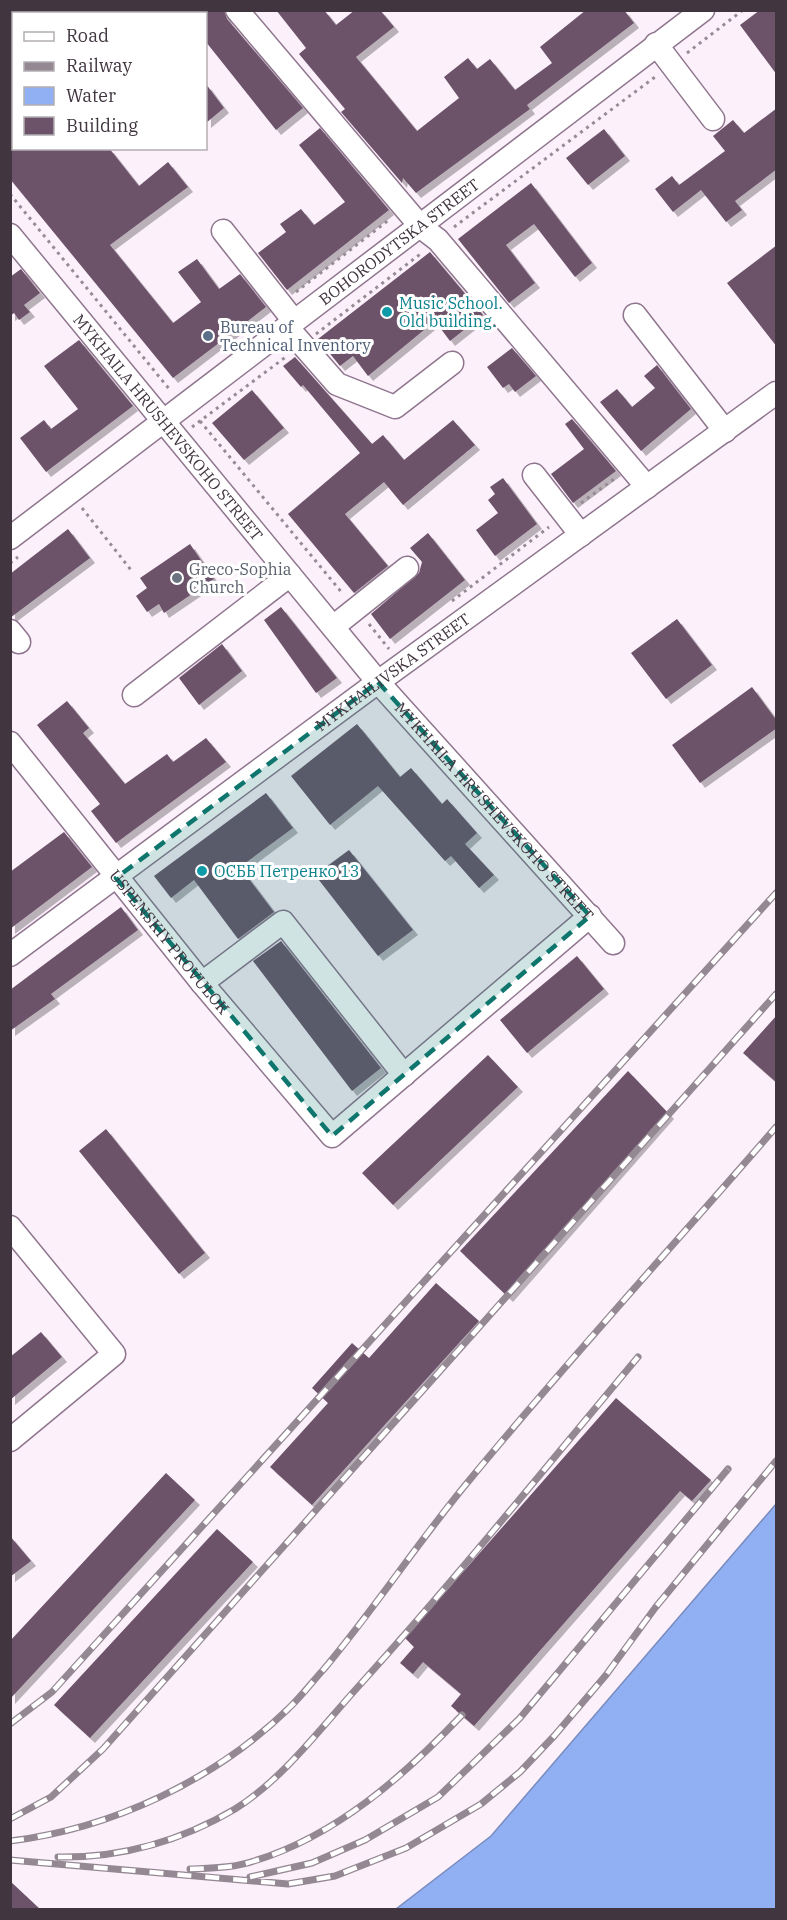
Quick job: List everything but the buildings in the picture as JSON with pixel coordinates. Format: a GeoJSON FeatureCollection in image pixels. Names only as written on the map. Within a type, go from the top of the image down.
{"type":"FeatureCollection","features":[{"type":"Feature","properties":{"kind":"street"},"geometry":{"type":"LineString","coordinates":[[237,10],[647,487]]}},
{"type":"Feature","properties":{"kind":"street","name":"BOHORODYTSKA STREET"},"geometry":{"type":"LineString","coordinates":[[10,538],[291,324],[429,233],[656,44],[703,10]]}},
{"type":"Feature","properties":{"kind":"street"},"geometry":{"type":"LineString","coordinates":[[656,44],[713,119]]}},
{"type":"Feature","properties":{"kind":"street"},"geometry":{"type":"LineString","coordinates":[[223,231],[337,384],[395,407],[452,363]]}},
{"type":"Feature","properties":{"kind":"street","name":"MYKHAILA HRUSHEVSKOHO STREET"},"geometry":{"type":"LineString","coordinates":[[10,235],[378,682],[613,943]]}},
{"type":"Feature","properties":{"kind":"street"},"geometry":{"type":"LineString","coordinates":[[635,315],[725,431]]}},
{"type":"Feature","properties":{"kind":"street","name":"MYKHAILIVSKA STREET"},"geometry":{"type":"LineString","coordinates":[[10,955],[402,664],[777,393]]}},
{"type":"Feature","properties":{"kind":"street"},"geometry":{"type":"LineString","coordinates":[[534,475],[581,535]]}},
{"type":"Feature","properties":{"kind":"street"},"geometry":{"type":"LineString","coordinates":[[333,627],[407,568]]}},
{"type":"Feature","properties":{"kind":"street"},"geometry":{"type":"LineString","coordinates":[[134,695],[290,575]]}},
{"type":"Feature","properties":{"kind":"street","name":"USPENSKIY PROVULOK"},"geometry":{"type":"LineString","coordinates":[[10,743],[202,983],[332,1136],[404,1075]]}},
{"type":"Feature","properties":{"kind":"street"},"geometry":{"type":"LineString","coordinates":[[202,983],[283,922],[404,1075],[590,916]]}},
{"type":"Feature","properties":{"kind":"street"},"geometry":{"type":"LineString","coordinates":[[10,1227],[114,1354],[10,1440]]}},
{"type":"Feature","properties":{"kind":"path"},"geometry":{"type":"LineString","coordinates":[[429,233],[671,65],[743,10]]}},
{"type":"Feature","properties":{"kind":"path"},"geometry":{"type":"LineString","coordinates":[[10,194],[183,405],[201,422],[402,664]]}},
{"type":"Feature","properties":{"kind":"path"},"geometry":{"type":"LineString","coordinates":[[445,607],[630,467]]}},
{"type":"Feature","properties":{"kind":"path"},"geometry":{"type":"LineString","coordinates":[[82,508],[131,570]]}},
{"type":"Feature","properties":{"kind":"highlighted area"},"geometry":{"type":"Polygon","coordinates":[[[378,682],[590,916],[332,1136],[116,878],[378,682]]]}},
{"type":"Feature","properties":{"kind":"green space"},"geometry":{"type":"Polygon","coordinates":[[[11,10],[96,10],[95,12],[12,12],[11,80],[11,10]]]}},
{"type":"Feature","properties":{"kind":"water"},"geometry":{"type":"Polygon","coordinates":[[[776,1504],[776,1909],[396,1909],[491,1836],[776,1504]]]}},
{"type":"Feature","properties":{"kind":"railway"},"geometry":{"type":"LineString","coordinates":[[10,1724],[52,1692],[776,893]]}},
{"type":"Feature","properties":{"kind":"railway"},"geometry":{"type":"LineString","coordinates":[[10,1819],[51,1797],[103,1749],[776,994]]}},
{"type":"Feature","properties":{"kind":"railway"},"geometry":{"type":"LineString","coordinates":[[10,1841],[48,1835],[86,1825],[123,1813],[160,1797],[228,1758],[288,1709],[324,1669],[453,1501],[509,1433],[776,1127]]}},
{"type":"Feature","properties":{"kind":"railway"},"geometry":{"type":"LineString","coordinates":[[58,1857],[81,1857],[127,1851],[172,1839],[235,1809],[269,1783],[300,1753],[429,1607],[638,1357]]}},
{"type":"Feature","properties":{"kind":"railway"},"geometry":{"type":"LineString","coordinates":[[10,1860],[288,1884],[335,1876],[406,1848],[481,1804],[520,1772],[606,1675],[655,1608],[776,1461]]}},
{"type":"Feature","properties":{"kind":"railway"},"geometry":{"type":"LineString","coordinates":[[250,1877],[312,1863],[365,1840],[438,1797],[520,1718],[728,1469]]}},
{"type":"Feature","properties":{"kind":"railway"},"geometry":{"type":"LineString","coordinates":[[190,1869],[239,1865],[284,1850],[313,1836],[367,1802],[417,1760],[462,1715]]}},
{"type":"Feature","properties":{"kind":"place","name":"Music School. Old building."},"geometry":{"type":"Point","coordinates":[387,312]}},
{"type":"Feature","properties":{"kind":"place","name":"Bureau of Technical Inventory"},"geometry":{"type":"Point","coordinates":[208,336]}},
{"type":"Feature","properties":{"kind":"place","name":"Greco-Sophia Church"},"geometry":{"type":"Point","coordinates":[177,578]}},
{"type":"Feature","properties":{"kind":"place","name":"ОСББ Петренко 13"},"geometry":{"type":"Point","coordinates":[202,871]}}]}
